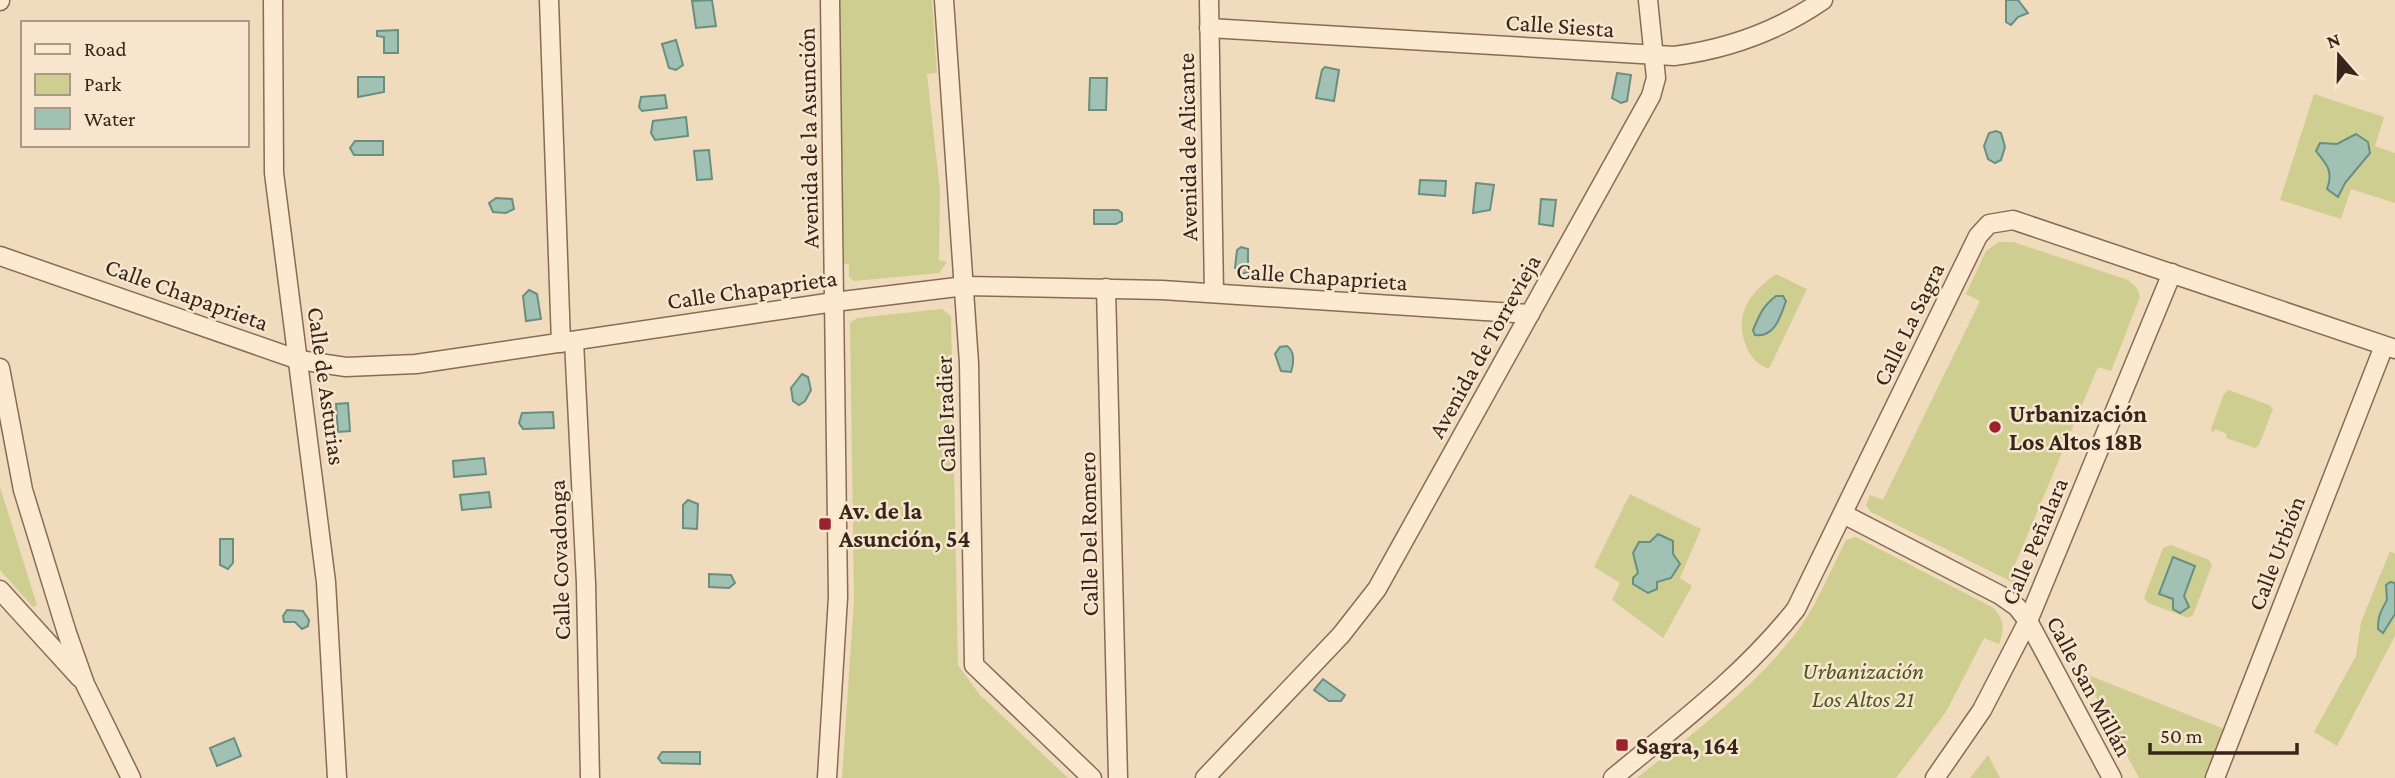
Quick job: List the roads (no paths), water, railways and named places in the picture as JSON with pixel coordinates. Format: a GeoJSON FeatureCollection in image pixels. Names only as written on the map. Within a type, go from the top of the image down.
{"type":"FeatureCollection","features":[{"type":"Feature","properties":{"kind":"street","name":"Calle de Asturias"},"geometry":{"type":"LineString","coordinates":[[274,0],[274,173],[326,582],[337,778]]}},
{"type":"Feature","properties":{"kind":"street","name":"Calle Covadonga"},"geometry":{"type":"LineString","coordinates":[[549,0],[567,342],[586,583],[590,778]]}},
{"type":"Feature","properties":{"kind":"street","name":"Avenida de la Asunción"},"geometry":{"type":"LineString","coordinates":[[827,778],[838,597],[830,0]]}},
{"type":"Feature","properties":{"kind":"street","name":"Calle Iradier"},"geometry":{"type":"LineString","coordinates":[[944,0],[970,409],[974,665],[1092,778]]}},
{"type":"Feature","properties":{"kind":"street","name":"Avenida de Alicante"},"geometry":{"type":"LineString","coordinates":[[1209,0],[1214,293]]}},
{"type":"Feature","properties":{"kind":"street","name":"Avenida de Torrevieja"},"geometry":{"type":"LineString","coordinates":[[1205,778],[1358,616],[1377,589],[1642,114],[1657,78],[1648,0]]}},
{"type":"Feature","properties":{"kind":"street"},"geometry":{"type":"LineString","coordinates":[[1655,56],[1696,53],[1754,37],[1823,0]]}},
{"type":"Feature","properties":{"kind":"street","name":"Calle Siesta"},"geometry":{"type":"LineString","coordinates":[[1209,27],[1655,56]]}},
{"type":"Feature","properties":{"kind":"street","name":"Calle La Sagra"},"geometry":{"type":"LineString","coordinates":[[1613,778],[1714,694],[1775,636],[1796,609],[1978,236],[1989,223],[2012,220],[2389,348]]}},
{"type":"Feature","properties":{"kind":"street","name":"Calle Chapaprieta"},"geometry":{"type":"LineString","coordinates":[[0,256],[299,360],[346,367],[392,366],[459,359],[834,302],[964,286],[1214,293],[1530,314]]}},
{"type":"Feature","properties":{"kind":"street","name":"Calle Peñalara"},"geometry":{"type":"LineString","coordinates":[[1935,778],[1982,710],[2028,621],[2172,273]]}},
{"type":"Feature","properties":{"kind":"street","name":"Calle Del Romero"},"geometry":{"type":"LineString","coordinates":[[1106,288],[1118,778]]}},
{"type":"Feature","properties":{"kind":"street","name":"Calle Urbión"},"geometry":{"type":"LineString","coordinates":[[2215,778],[2389,348]]}},
{"type":"Feature","properties":{"kind":"street"},"geometry":{"type":"LineString","coordinates":[[0,368],[8,422],[23,490],[85,684],[131,778]]}},
{"type":"Feature","properties":{"kind":"street","name":"Calle San Millán"},"geometry":{"type":"LineString","coordinates":[[1843,514],[2000,595],[2017,607],[2028,621],[2112,778]]}},
{"type":"Feature","properties":{"kind":"street"},"geometry":{"type":"LineString","coordinates":[[0,590],[85,684]]}},
{"type":"Feature","properties":{"kind":"water"},"geometry":{"type":"Polygon","coordinates":[[[712,0],[716,26],[696,28],[692,1],[712,0]]]}},
{"type":"Feature","properties":{"kind":"water"},"geometry":{"type":"Polygon","coordinates":[[[2006,0],[2018,0],[2028,13],[2018,17],[2011,25],[2006,22],[2006,0]]]}},
{"type":"Feature","properties":{"kind":"water"},"geometry":{"type":"Polygon","coordinates":[[[398,30],[398,53],[384,53],[384,37],[377,36],[377,31],[398,30]]]}},
{"type":"Feature","properties":{"kind":"water"},"geometry":{"type":"Polygon","coordinates":[[[676,40],[683,65],[676,70],[669,68],[662,44],[676,40]]]}},
{"type":"Feature","properties":{"kind":"water"},"geometry":{"type":"Polygon","coordinates":[[[1325,67],[1339,70],[1334,101],[1316,98],[1325,67]]]}},
{"type":"Feature","properties":{"kind":"water"},"geometry":{"type":"Polygon","coordinates":[[[1617,73],[1631,75],[1627,101],[1621,103],[1612,98],[1617,73]]]}},
{"type":"Feature","properties":{"kind":"water"},"geometry":{"type":"Polygon","coordinates":[[[358,77],[384,77],[384,92],[358,97],[358,77]]]}},
{"type":"Feature","properties":{"kind":"water"},"geometry":{"type":"Polygon","coordinates":[[[1090,78],[1107,78],[1106,110],[1089,110],[1090,78]]]}},
{"type":"Feature","properties":{"kind":"water"},"geometry":{"type":"Polygon","coordinates":[[[665,95],[667,108],[642,111],[639,107],[641,97],[665,95]]]}},
{"type":"Feature","properties":{"kind":"water"},"geometry":{"type":"Polygon","coordinates":[[[686,117],[688,136],[655,140],[651,133],[653,121],[686,117]]]}},
{"type":"Feature","properties":{"kind":"water"},"geometry":{"type":"Polygon","coordinates":[[[1989,133],[2001,133],[2005,147],[2001,160],[1995,163],[1988,159],[1984,146],[1989,133]]]}},
{"type":"Feature","properties":{"kind":"water"},"geometry":{"type":"Polygon","coordinates":[[[2356,134],[2368,142],[2370,153],[2345,183],[2338,197],[2327,189],[2329,172],[2316,151],[2320,143],[2337,144],[2356,134]]]}},
{"type":"Feature","properties":{"kind":"water"},"geometry":{"type":"Polygon","coordinates":[[[355,141],[383,141],[383,155],[354,155],[350,148],[355,141]]]}},
{"type":"Feature","properties":{"kind":"water"},"geometry":{"type":"Polygon","coordinates":[[[709,150],[712,179],[697,180],[694,151],[709,150]]]}},
{"type":"Feature","properties":{"kind":"water"},"geometry":{"type":"Polygon","coordinates":[[[1420,180],[1446,181],[1445,196],[1419,194],[1420,180]]]}},
{"type":"Feature","properties":{"kind":"water"},"geometry":{"type":"Polygon","coordinates":[[[1476,183],[1494,185],[1490,210],[1473,213],[1476,183]]]}},
{"type":"Feature","properties":{"kind":"water"},"geometry":{"type":"Polygon","coordinates":[[[496,198],[512,199],[514,209],[506,213],[493,212],[489,203],[496,198]]]}},
{"type":"Feature","properties":{"kind":"water"},"geometry":{"type":"Polygon","coordinates":[[[1541,199],[1556,200],[1553,226],[1539,224],[1541,199]]]}},
{"type":"Feature","properties":{"kind":"water"},"geometry":{"type":"Polygon","coordinates":[[[1094,210],[1118,210],[1122,213],[1122,221],[1116,224],[1094,224],[1094,210]]]}},
{"type":"Feature","properties":{"kind":"water"},"geometry":{"type":"Polygon","coordinates":[[[1241,247],[1248,249],[1248,272],[1241,274],[1235,268],[1237,250],[1241,247]]]}},
{"type":"Feature","properties":{"kind":"water"},"geometry":{"type":"Polygon","coordinates":[[[529,290],[537,294],[541,319],[526,321],[523,296],[529,290]]]}},
{"type":"Feature","properties":{"kind":"water"},"geometry":{"type":"Polygon","coordinates":[[[1776,296],[1783,296],[1786,301],[1779,319],[1768,333],[1755,335],[1753,330],[1760,315],[1776,296]]]}},
{"type":"Feature","properties":{"kind":"water"},"geometry":{"type":"Polygon","coordinates":[[[1287,346],[1293,358],[1291,372],[1281,371],[1275,354],[1280,347],[1287,346]]]}},
{"type":"Feature","properties":{"kind":"water"},"geometry":{"type":"Polygon","coordinates":[[[802,374],[808,377],[811,390],[805,401],[799,405],[793,401],[791,388],[802,374]]]}},
{"type":"Feature","properties":{"kind":"water"},"geometry":{"type":"Polygon","coordinates":[[[348,403],[350,431],[338,432],[336,404],[348,403]]]}},
{"type":"Feature","properties":{"kind":"water"},"geometry":{"type":"Polygon","coordinates":[[[553,412],[554,428],[523,429],[519,423],[522,413],[553,412]]]}},
{"type":"Feature","properties":{"kind":"water"},"geometry":{"type":"Polygon","coordinates":[[[484,458],[486,474],[454,477],[453,461],[484,458]]]}},
{"type":"Feature","properties":{"kind":"water"},"geometry":{"type":"Polygon","coordinates":[[[489,492],[491,507],[462,510],[460,495],[489,492]]]}},
{"type":"Feature","properties":{"kind":"water"},"geometry":{"type":"Polygon","coordinates":[[[688,500],[698,504],[697,529],[683,528],[683,505],[688,500]]]}},
{"type":"Feature","properties":{"kind":"water"},"geometry":{"type":"Polygon","coordinates":[[[1658,534],[1673,541],[1673,554],[1680,564],[1671,578],[1657,582],[1657,589],[1648,593],[1633,584],[1633,578],[1638,573],[1633,553],[1639,542],[1650,542],[1658,534]]]}},
{"type":"Feature","properties":{"kind":"water"},"geometry":{"type":"Polygon","coordinates":[[[220,539],[233,539],[233,563],[228,569],[220,565],[220,539]]]}},
{"type":"Feature","properties":{"kind":"water"},"geometry":{"type":"Polygon","coordinates":[[[2173,557],[2195,566],[2184,596],[2189,607],[2180,613],[2173,609],[2173,599],[2159,594],[2173,557]]]}},
{"type":"Feature","properties":{"kind":"water"},"geometry":{"type":"Polygon","coordinates":[[[709,574],[731,575],[735,583],[729,588],[709,587],[709,574]]]}},
{"type":"Feature","properties":{"kind":"water"},"geometry":{"type":"Polygon","coordinates":[[[2395,583],[2395,614],[2383,633],[2378,629],[2379,620],[2387,600],[2386,585],[2395,583]]]}},
{"type":"Feature","properties":{"kind":"water"},"geometry":{"type":"Polygon","coordinates":[[[287,610],[303,611],[309,620],[308,626],[302,629],[295,622],[284,622],[283,616],[287,610]]]}},
{"type":"Feature","properties":{"kind":"water"},"geometry":{"type":"Polygon","coordinates":[[[1323,679],[1345,695],[1341,701],[1329,701],[1314,690],[1323,679]]]}},
{"type":"Feature","properties":{"kind":"water"},"geometry":{"type":"Polygon","coordinates":[[[234,738],[241,756],[217,766],[210,748],[234,738]]]}},
{"type":"Feature","properties":{"kind":"water"},"geometry":{"type":"Polygon","coordinates":[[[662,752],[700,752],[700,764],[662,763],[658,758],[662,752]]]}},
{"type":"Feature","properties":{"kind":"place","name":"Urbanización Los Altos 18B"},"geometry":{"type":"Point","coordinates":[1995,427]}},
{"type":"Feature","properties":{"kind":"place","name":"Av. de la Asunción, 54"},"geometry":{"type":"Point","coordinates":[825,524]}},
{"type":"Feature","properties":{"kind":"place","name":"Sagra, 164"},"geometry":{"type":"Point","coordinates":[1622,745]}},
{"type":"Feature","properties":{"kind":"park label","name":"Urbanización Los Altos 21"},"geometry":{"type":"Point","coordinates":[1863,684]}}]}
